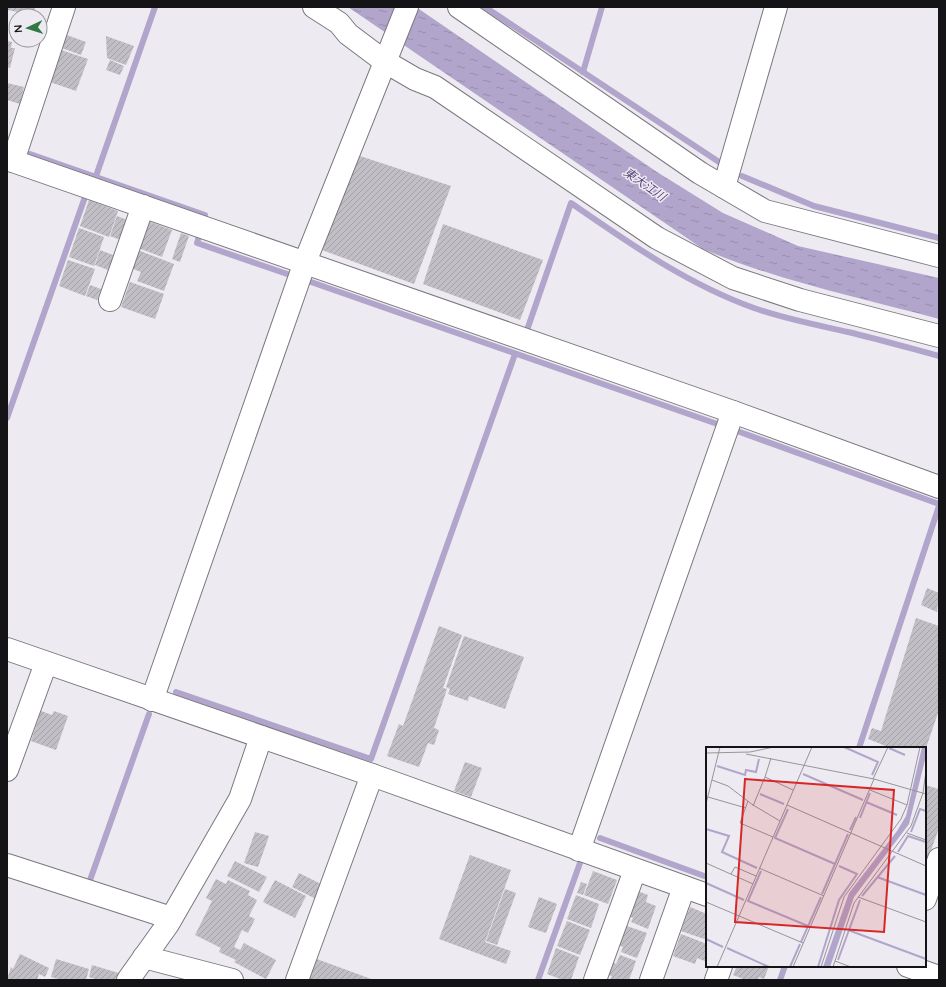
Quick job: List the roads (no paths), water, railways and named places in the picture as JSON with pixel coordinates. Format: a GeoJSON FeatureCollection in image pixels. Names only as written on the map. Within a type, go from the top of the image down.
{"type":"FeatureCollection","features":[{"type":"Feature","properties":{"kind":"street"},"geometry":{"type":"LineString","coordinates":[[64,7],[10,160],[733,412],[939,487]]}},
{"type":"Feature","properties":{"kind":"street"},"geometry":{"type":"LineString","coordinates":[[314,7],[339,23],[348,34],[386,55],[415,79],[435,87],[657,238],[709,266],[733,278],[800,300],[939,336]]}},
{"type":"Feature","properties":{"kind":"street"},"geometry":{"type":"LineString","coordinates":[[152,700],[305,262],[406,7]]}},
{"type":"Feature","properties":{"kind":"street"},"geometry":{"type":"LineString","coordinates":[[459,7],[700,172],[765,211],[939,256]]}},
{"type":"Feature","properties":{"kind":"street"},"geometry":{"type":"LineString","coordinates":[[724,187],[776,7]]}},
{"type":"Feature","properties":{"kind":"street"},"geometry":{"type":"LineString","coordinates":[[110,300],[144,206]]}},
{"type":"Feature","properties":{"kind":"street"},"geometry":{"type":"LineString","coordinates":[[579,850],[733,412]]}},
{"type":"Feature","properties":{"kind":"street"},"geometry":{"type":"LineString","coordinates":[[7,649],[372,775],[706,895]]}},
{"type":"Feature","properties":{"kind":"street"},"geometry":{"type":"LineString","coordinates":[[7,770],[46,663]]}},
{"type":"Feature","properties":{"kind":"street"},"geometry":{"type":"LineString","coordinates":[[128,980],[171,918],[240,799],[261,737]]}},
{"type":"Feature","properties":{"kind":"street"},"geometry":{"type":"LineString","coordinates":[[297,980],[372,775]]}},
{"type":"Feature","properties":{"kind":"street"},"geometry":{"type":"LineString","coordinates":[[926,896],[939,859]]}},
{"type":"Feature","properties":{"kind":"street"},"geometry":{"type":"LineString","coordinates":[[7,864],[171,918]]}},
{"type":"Feature","properties":{"kind":"street"},"geometry":{"type":"LineString","coordinates":[[595,980],[635,870]]}},
{"type":"Feature","properties":{"kind":"street"},"geometry":{"type":"LineString","coordinates":[[651,980],[684,887]]}},
{"type":"Feature","properties":{"kind":"street"},"geometry":{"type":"LineString","coordinates":[[144,957],[186,974],[232,980]]}},
{"type":"Feature","properties":{"kind":"street"},"geometry":{"type":"LineString","coordinates":[[716,980],[721,967]]}},
{"type":"Feature","properties":{"kind":"street"},"geometry":{"type":"LineString","coordinates":[[897,980],[902,967]]}},
{"type":"Feature","properties":{"kind":"street"},"geometry":{"type":"LineString","coordinates":[[911,967],[939,977]]}},
{"type":"Feature","properties":{"kind":"water","name":"東大江川"},"geometry":{"type":"Polygon","coordinates":[[[348,7],[416,7],[657,172],[723,213],[798,246],[939,278],[939,319],[790,280],[703,249],[348,7]]]}},
{"type":"Feature","properties":{"kind":"waterway"},"geometry":{"type":"LineString","coordinates":[[96,176],[155,7]]}},
{"type":"Feature","properties":{"kind":"waterway"},"geometry":{"type":"LineString","coordinates":[[485,7],[719,162]]}},
{"type":"Feature","properties":{"kind":"waterway"},"geometry":{"type":"LineString","coordinates":[[583,72],[602,7]]}},
{"type":"Feature","properties":{"kind":"waterway"},"geometry":{"type":"LineString","coordinates":[[30,154],[205,215],[204,220]]}},
{"type":"Feature","properties":{"kind":"waterway"},"geometry":{"type":"LineString","coordinates":[[742,176],[814,206],[939,238]]}},
{"type":"Feature","properties":{"kind":"waterway"},"geometry":{"type":"LineString","coordinates":[[7,418],[85,197]]}},
{"type":"Feature","properties":{"kind":"waterway"},"geometry":{"type":"LineString","coordinates":[[526,333],[571,203],[659,262],[729,298],[754,308],[801,322],[859,335],[939,356]]}},
{"type":"Feature","properties":{"kind":"waterway"},"geometry":{"type":"LineString","coordinates":[[199,236],[197,243],[293,276]]}},
{"type":"Feature","properties":{"kind":"waterway"},"geometry":{"type":"LineString","coordinates":[[311,282],[723,426]]}},
{"type":"Feature","properties":{"kind":"waterway"},"geometry":{"type":"LineString","coordinates":[[176,692],[371,759],[515,354]]}},
{"type":"Feature","properties":{"kind":"waterway"},"geometry":{"type":"LineString","coordinates":[[737,431],[939,504]]}},
{"type":"Feature","properties":{"kind":"waterway"},"geometry":{"type":"LineString","coordinates":[[859,747],[939,506]]}},
{"type":"Feature","properties":{"kind":"waterway"},"geometry":{"type":"LineString","coordinates":[[89,883],[149,714]]}},
{"type":"Feature","properties":{"kind":"waterway"},"geometry":{"type":"LineString","coordinates":[[600,838],[706,877]]}},
{"type":"Feature","properties":{"kind":"waterway"},"geometry":{"type":"LineString","coordinates":[[538,980],[580,863]]}},
{"type":"Feature","properties":{"kind":"waterway"},"geometry":{"type":"LineString","coordinates":[[780,980],[785,967]]}}]}
